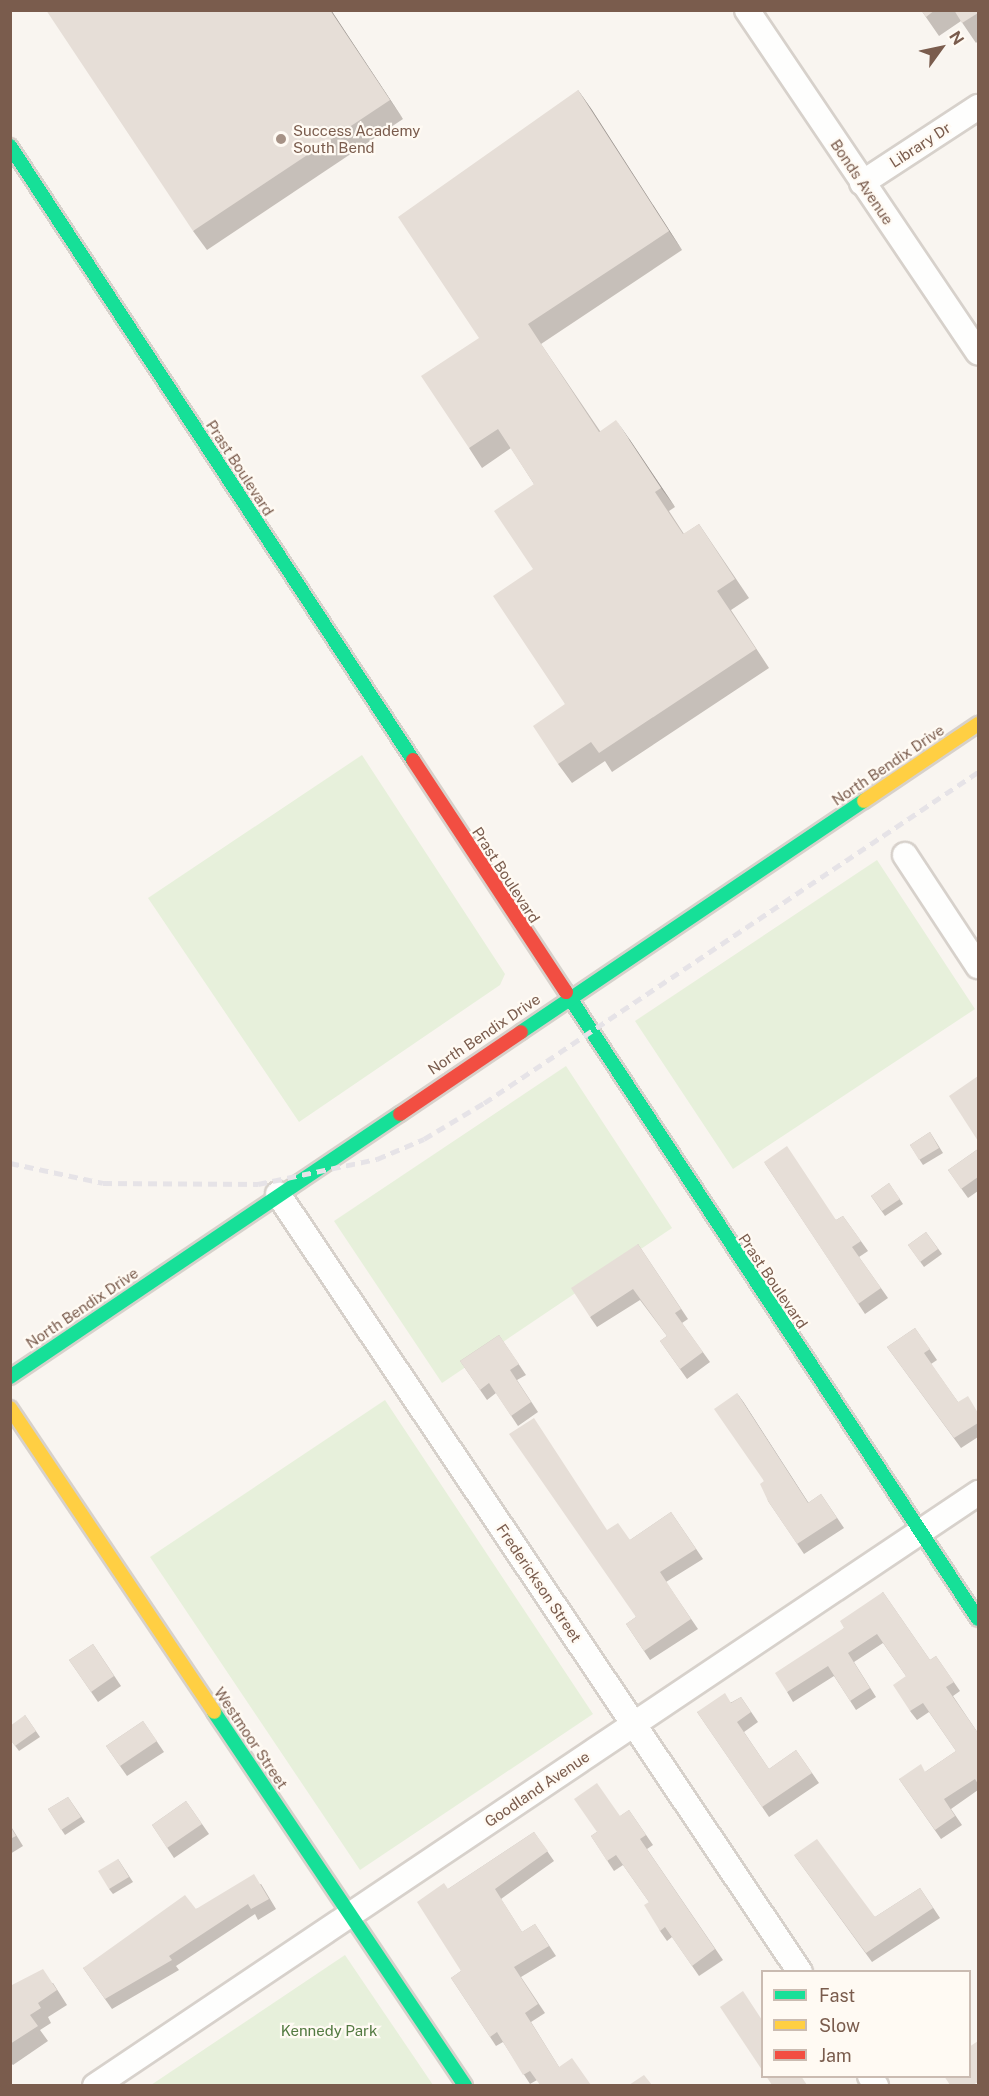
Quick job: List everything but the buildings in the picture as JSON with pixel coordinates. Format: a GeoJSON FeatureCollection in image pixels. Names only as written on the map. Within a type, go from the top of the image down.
{"type":"FeatureCollection","features":[{"type":"Feature","properties":{"kind":"street","name":"Bonds Avenue"},"geometry":{"type":"LineString","coordinates":[[747,10],[978,352]]}},
{"type":"Feature","properties":{"kind":"street","name":"Library Dr"},"geometry":{"type":"LineString","coordinates":[[862,183],[978,107]]}},
{"type":"Feature","properties":{"kind":"street","name":"Prast Boulevard"},"geometry":{"type":"LineString","coordinates":[[10,146],[566,998],[978,1619]]}},
{"type":"Feature","properties":{"kind":"street","name":"North Bendix Drive"},"geometry":{"type":"LineString","coordinates":[[10,1377],[566,998],[978,724]]}},
{"type":"Feature","properties":{"kind":"street"},"geometry":{"type":"LineString","coordinates":[[905,855],[978,966]]}},
{"type":"Feature","properties":{"kind":"street","name":"Frederickson Street"},"geometry":{"type":"LineString","coordinates":[[278,1194],[799,1970]]}},
{"type":"Feature","properties":{"kind":"street","name":"Westmoor Street"},"geometry":{"type":"LineString","coordinates":[[10,1408],[465,2085]]}},
{"type":"Feature","properties":{"kind":"street","name":"Goodland Avenue"},"geometry":{"type":"LineString","coordinates":[[95,2085],[978,1493]]}},
{"type":"Feature","properties":{"kind":"green space"},"geometry":{"type":"Polygon","coordinates":[[[362,755],[505,974],[500,985],[299,1122],[148,898],[362,755]]]}},
{"type":"Feature","properties":{"kind":"green space"},"geometry":{"type":"Polygon","coordinates":[[[877,860],[975,1009],[733,1169],[635,1021],[877,860]]]}},
{"type":"Feature","properties":{"kind":"green space"},"geometry":{"type":"Polygon","coordinates":[[[566,1066],[672,1228],[442,1383],[334,1221],[566,1066]]]}},
{"type":"Feature","properties":{"kind":"green space"},"geometry":{"type":"Polygon","coordinates":[[[385,1400],[593,1714],[360,1870],[150,1557],[385,1400]]]}},
{"type":"Feature","properties":{"kind":"green space","name":"Kennedy Park"},"geometry":{"type":"Polygon","coordinates":[[[345,1955],[433,2085],[151,2085],[345,1955]]]}},
{"type":"Feature","properties":{"kind":"railway"},"geometry":{"type":"LineString","coordinates":[[10,1163],[103,1183],[258,1184],[377,1159],[424,1139],[484,1103],[978,772]]}},
{"type":"Feature","properties":{"kind":"traffic: fast"},"geometry":{"type":"LineString","coordinates":[[10,146],[413,760]]}},
{"type":"Feature","properties":{"kind":"traffic: fast"},"geometry":{"type":"LineString","coordinates":[[521,1032],[864,801]]}},
{"type":"Feature","properties":{"kind":"traffic: fast"},"geometry":{"type":"LineString","coordinates":[[566,992],[978,1619]]}},
{"type":"Feature","properties":{"kind":"traffic: fast"},"geometry":{"type":"LineString","coordinates":[[10,1377],[400,1114]]}},
{"type":"Feature","properties":{"kind":"traffic: fast"},"geometry":{"type":"LineString","coordinates":[[214,1712],[465,2086]]}},
{"type":"Feature","properties":{"kind":"traffic: slow"},"geometry":{"type":"LineString","coordinates":[[864,801],[978,724]]}},
{"type":"Feature","properties":{"kind":"traffic: slow"},"geometry":{"type":"LineString","coordinates":[[10,1408],[214,1712]]}},
{"type":"Feature","properties":{"kind":"traffic: jam"},"geometry":{"type":"LineString","coordinates":[[413,760],[566,992]]}},
{"type":"Feature","properties":{"kind":"traffic: jam"},"geometry":{"type":"LineString","coordinates":[[400,1114],[521,1032]]}},
{"type":"Feature","properties":{"kind":"place","name":"Success Academy South Bend"},"geometry":{"type":"Point","coordinates":[281,139]}}]}
